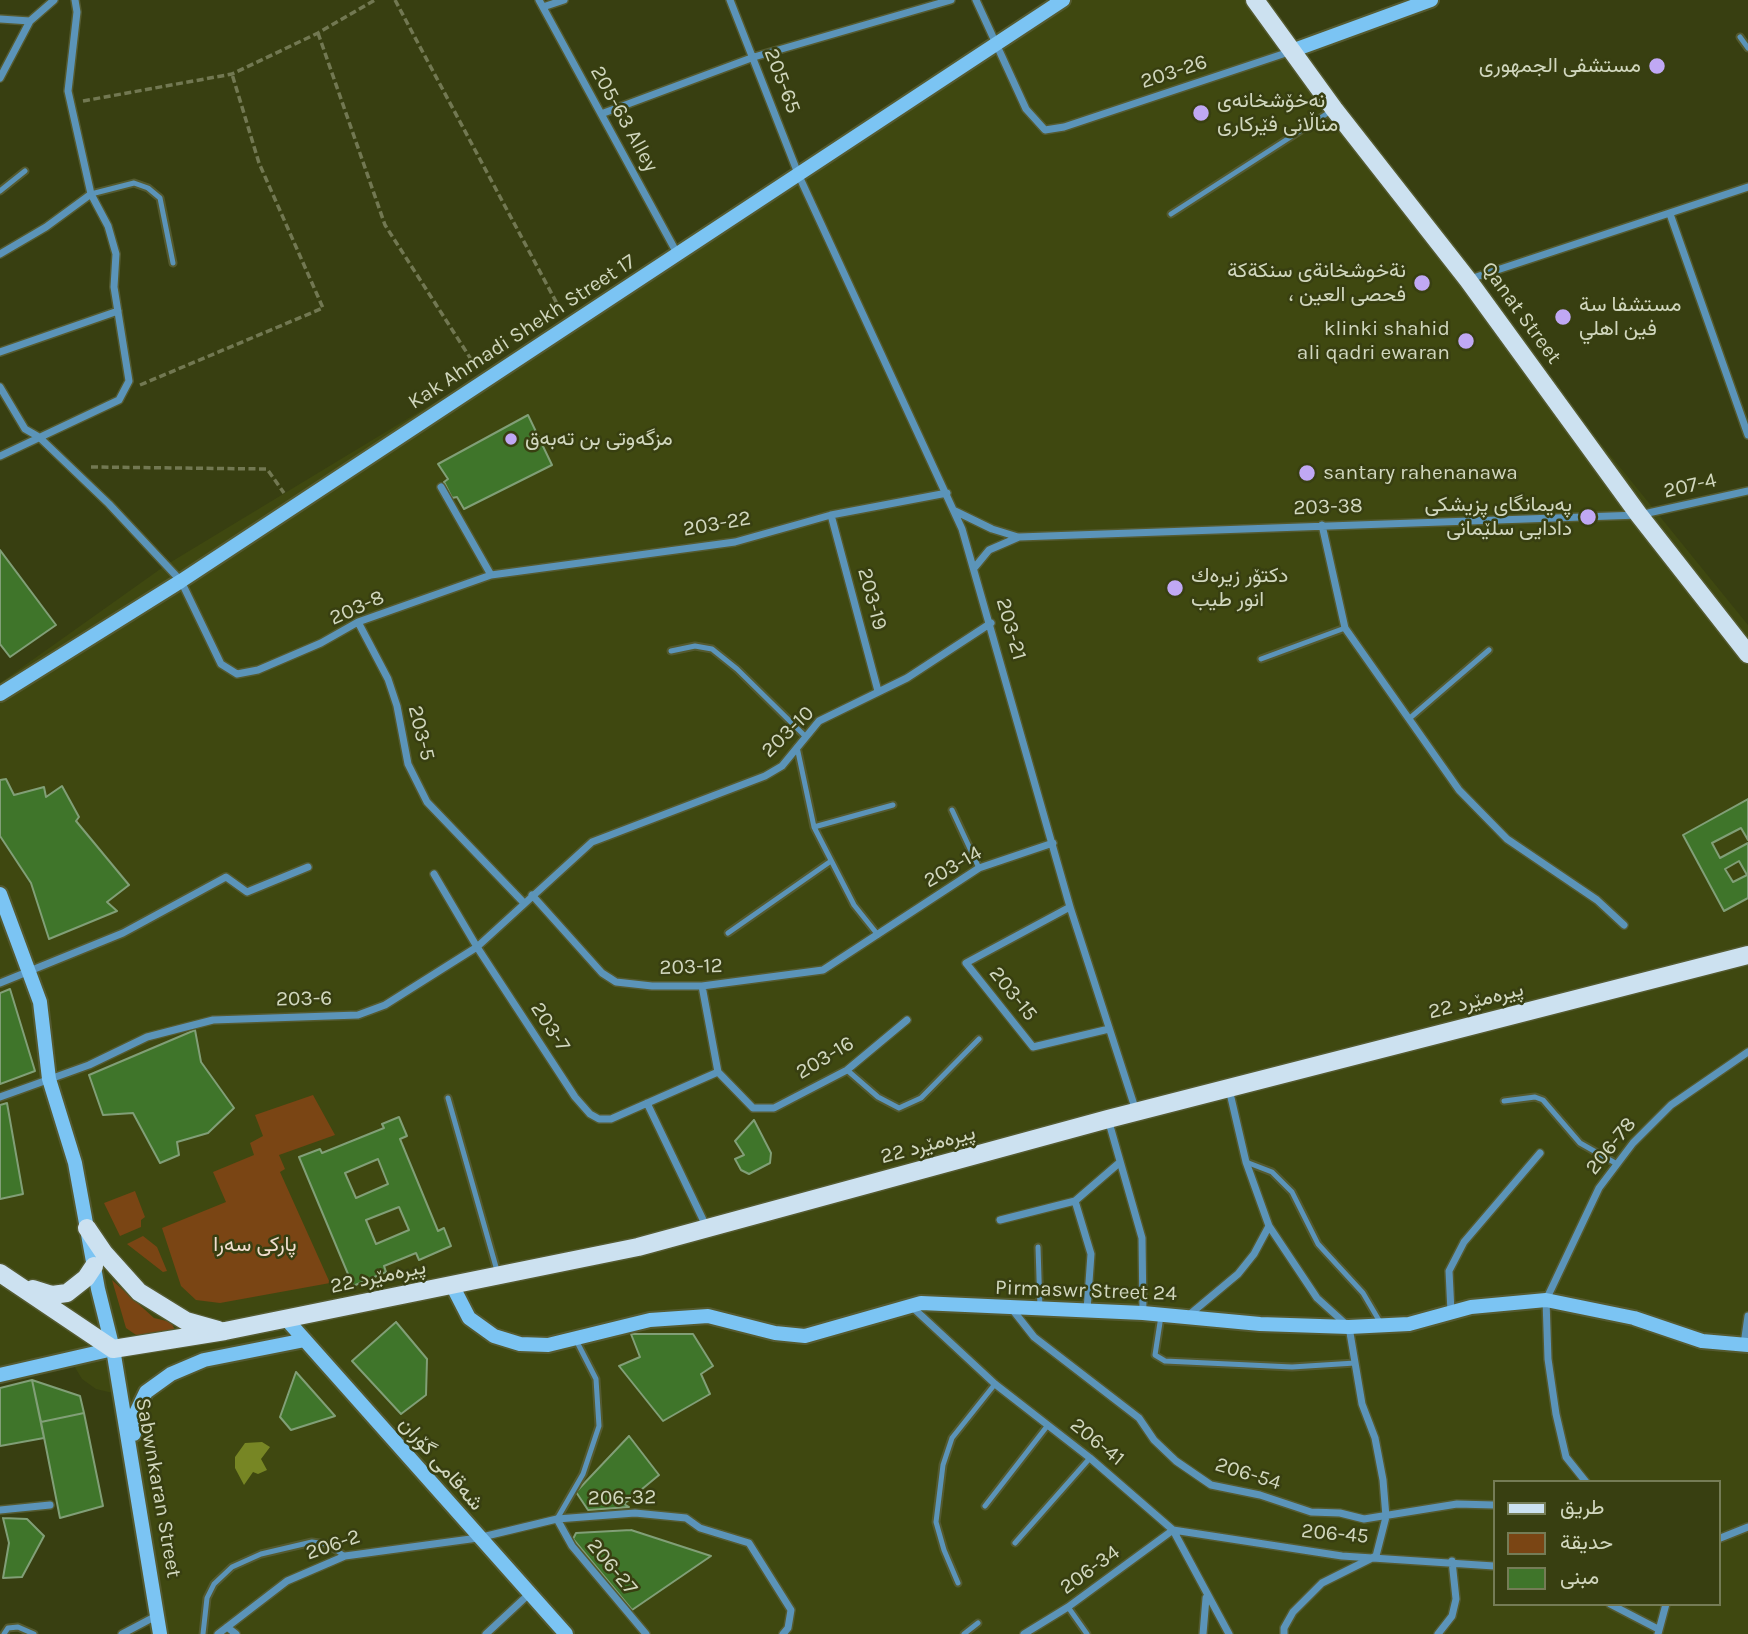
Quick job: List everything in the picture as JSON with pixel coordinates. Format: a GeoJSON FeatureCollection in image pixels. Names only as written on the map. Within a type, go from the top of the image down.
{"type":"FeatureCollection","features":[{"type":"Feature","properties":{"kind":"main road","name":"Kak Ahmadi Shekh Street 17"},"geometry":{"type":"LineString","coordinates":[[0,694],[181,581],[1063,0]]}},
{"type":"Feature","properties":{"kind":"main road","name":"Qanat Street"},"geometry":{"type":"LineString","coordinates":[[1255,0],[1294,50],[1334,109],[1468,279],[1639,515],[1748,654]]}},
{"type":"Feature","properties":{"kind":"main road"},"geometry":{"type":"LineString","coordinates":[[1294,50],[1431,0]]}},
{"type":"Feature","properties":{"kind":"main road","name":"Sabwnkaran Street"},"geometry":{"type":"LineString","coordinates":[[0,894],[31,971],[40,1002],[49,1079],[75,1163],[113,1349],[160,1634]]}},
{"type":"Feature","properties":{"kind":"main road","name":"22 پیرەمێرد"},"geometry":{"type":"LineString","coordinates":[[113,1349],[287,1320],[638,1247],[1108,1119],[1748,955]]}},
{"type":"Feature","properties":{"kind":"main road"},"geometry":{"type":"LineString","coordinates":[[88,1228],[123,1276],[147,1298],[186,1321],[225,1331]]}},
{"type":"Feature","properties":{"kind":"main road"},"geometry":{"type":"LineString","coordinates":[[18,1284],[52,1295],[66,1293],[86,1278],[94,1266]]}},
{"type":"Feature","properties":{"kind":"main road"},"geometry":{"type":"LineString","coordinates":[[0,1273],[113,1349]]}},
{"type":"Feature","properties":{"kind":"main road","name":"Pirmaswr Street 24"},"geometry":{"type":"LineString","coordinates":[[452,1285],[469,1318],[494,1336],[520,1343],[548,1345],[650,1320],[708,1316],[775,1333],[805,1336],[871,1320],[910,1305],[1143,1312],[1261,1324],[1349,1327],[1409,1324],[1471,1307],[1546,1300],[1634,1318],[1702,1341],[1746,1344]]}},
{"type":"Feature","properties":{"kind":"main road","name":"شەقامی گۆران"},"geometry":{"type":"LineString","coordinates":[[287,1320],[566,1634]]}},
{"type":"Feature","properties":{"kind":"main road"},"geometry":{"type":"LineString","coordinates":[[137,1491],[133,1419],[146,1392],[171,1374],[204,1360],[305,1340]]}},
{"type":"Feature","properties":{"kind":"main road"},"geometry":{"type":"LineString","coordinates":[[0,1375],[113,1349]]}},
{"type":"Feature","properties":{"kind":"street"},"geometry":{"type":"LineString","coordinates":[[0,78],[30,21],[54,0]]}},
{"type":"Feature","properties":{"kind":"street"},"geometry":{"type":"LineString","coordinates":[[0,456],[119,400],[129,381],[114,287],[116,254],[108,226],[91,194],[68,91],[77,12],[75,0]]}},
{"type":"Feature","properties":{"kind":"street"},"geometry":{"type":"LineString","coordinates":[[541,4],[564,0]]}},
{"type":"Feature","properties":{"kind":"street","name":"205-65"},"geometry":{"type":"LineString","coordinates":[[730,0],[799,176]]}},
{"type":"Feature","properties":{"kind":"street"},"geometry":{"type":"LineString","coordinates":[[601,114],[754,57],[951,0]]}},
{"type":"Feature","properties":{"kind":"street"},"geometry":{"type":"LineString","coordinates":[[976,0],[994,43]]}},
{"type":"Feature","properties":{"kind":"street","name":"205-63 Alley"},"geometry":{"type":"LineString","coordinates":[[541,4],[678,255]]}},
{"type":"Feature","properties":{"kind":"street"},"geometry":{"type":"LineString","coordinates":[[0,19],[30,21]]}},
{"type":"Feature","properties":{"kind":"street","name":"203-26"},"geometry":{"type":"LineString","coordinates":[[994,43],[1026,110],[1045,130],[1064,127],[1294,50]]}},
{"type":"Feature","properties":{"kind":"street","name":"203-21"},"geometry":{"type":"LineString","coordinates":[[799,176],[872,339],[955,511],[975,567],[1070,907],[1136,1112]]}},
{"type":"Feature","properties":{"kind":"street"},"geometry":{"type":"LineString","coordinates":[[1468,279],[1748,187]]}},
{"type":"Feature","properties":{"kind":"street"},"geometry":{"type":"LineString","coordinates":[[0,254],[46,227],[91,194]]}},
{"type":"Feature","properties":{"kind":"street"},"geometry":{"type":"LineString","coordinates":[[1670,214],[1748,435]]}},
{"type":"Feature","properties":{"kind":"street"},"geometry":{"type":"LineString","coordinates":[[0,352],[118,311]]}},
{"type":"Feature","properties":{"kind":"street"},"geometry":{"type":"LineString","coordinates":[[0,387],[25,429],[39,437],[71,467],[181,581]]}},
{"type":"Feature","properties":{"kind":"street"},"geometry":{"type":"LineString","coordinates":[[441,487],[491,575]]}},
{"type":"Feature","properties":{"kind":"street","name":"207-4"},"geometry":{"type":"LineString","coordinates":[[1639,515],[1748,491]]}},
{"type":"Feature","properties":{"kind":"street","name":"203-22"},"geometry":{"type":"LineString","coordinates":[[491,575],[736,542],[831,515],[947,493]]}},
{"type":"Feature","properties":{"kind":"street","name":"203-38"},"geometry":{"type":"LineString","coordinates":[[955,511],[992,529],[1019,537]]}},
{"type":"Feature","properties":{"kind":"street","name":"203-19"},"geometry":{"type":"LineString","coordinates":[[831,515],[878,691]]}},
{"type":"Feature","properties":{"kind":"street","name":"203-38"},"geometry":{"type":"LineString","coordinates":[[975,567],[998,544],[1019,537],[1639,515]]}},
{"type":"Feature","properties":{"kind":"street"},"geometry":{"type":"LineString","coordinates":[[1322,525],[1345,628],[1459,790],[1507,839],[1597,900],[1624,925]]}},
{"type":"Feature","properties":{"kind":"street","name":"203-8"},"geometry":{"type":"LineString","coordinates":[[181,581],[221,664],[237,674],[258,670],[309,649],[358,622],[491,575]]}},
{"type":"Feature","properties":{"kind":"street","name":"203-5"},"geometry":{"type":"LineString","coordinates":[[358,622],[388,679],[397,706],[408,764],[427,802],[524,903]]}},
{"type":"Feature","properties":{"kind":"street","name":"203-10"},"geometry":{"type":"LineString","coordinates":[[532,895],[593,842],[753,782],[782,766],[819,721],[907,678],[991,623]]}},
{"type":"Feature","properties":{"kind":"street","name":"203-14"},"geometry":{"type":"LineString","coordinates":[[878,935],[979,868],[1053,843]]}},
{"type":"Feature","properties":{"kind":"street"},"geometry":{"type":"LineString","coordinates":[[0,983],[122,933],[226,877],[247,892],[308,867]]}},
{"type":"Feature","properties":{"kind":"street","name":"203-7"},"geometry":{"type":"LineString","coordinates":[[434,874],[477,947],[583,1108],[599,1119],[611,1119],[647,1103]]}},
{"type":"Feature","properties":{"kind":"street","name":"203-6"},"geometry":{"type":"LineString","coordinates":[[0,1097],[89,1065],[147,1037],[213,1020],[358,1015],[407,993],[477,947],[532,895]]}},
{"type":"Feature","properties":{"kind":"street","name":"203-12"},"geometry":{"type":"LineString","coordinates":[[532,895],[602,973],[615,982],[652,986],[702,986],[822,970],[878,935]]}},
{"type":"Feature","properties":{"kind":"street","name":"203-15"},"geometry":{"type":"LineString","coordinates":[[1070,907],[966,963],[1033,1047],[1109,1029]]}},
{"type":"Feature","properties":{"kind":"street"},"geometry":{"type":"LineString","coordinates":[[702,986],[718,1072],[647,1103],[707,1228]]}},
{"type":"Feature","properties":{"kind":"street","name":"203-16"},"geometry":{"type":"LineString","coordinates":[[718,1072],[753,1108],[774,1108],[847,1070],[907,1020]]}},
{"type":"Feature","properties":{"kind":"street","name":"206-78"},"geometry":{"type":"LineString","coordinates":[[1546,1300],[1599,1188],[1617,1164],[1671,1105],[1748,1052]]}},
{"type":"Feature","properties":{"kind":"street"},"geometry":{"type":"LineString","coordinates":[[1229,1088],[1247,1162],[1269,1226],[1317,1298],[1349,1327],[1362,1404],[1375,1438],[1386,1517],[1376,1556],[1322,1583],[1293,1612],[1284,1628],[1284,1634]]}},
{"type":"Feature","properties":{"kind":"street"},"geometry":{"type":"LineString","coordinates":[[1108,1119],[1142,1238],[1143,1312]]}},
{"type":"Feature","properties":{"kind":"street"},"geometry":{"type":"LineString","coordinates":[[1451,1312],[1449,1271],[1464,1242],[1540,1153]]}},
{"type":"Feature","properties":{"kind":"street"},"geometry":{"type":"LineString","coordinates":[[1000,1220],[1062,1207],[1075,1200],[1119,1163]]}},
{"type":"Feature","properties":{"kind":"street"},"geometry":{"type":"LineString","coordinates":[[1075,1200],[1091,1254],[1087,1310]]}},
{"type":"Feature","properties":{"kind":"street"},"geometry":{"type":"LineString","coordinates":[[1187,1316],[1238,1274],[1254,1254],[1269,1226]]}},
{"type":"Feature","properties":{"kind":"street"},"geometry":{"type":"LineString","coordinates":[[1546,1300],[1548,1359],[1556,1414],[1566,1457],[1584,1480]]}},
{"type":"Feature","properties":{"kind":"street","name":"206-41"},"geometry":{"type":"LineString","coordinates":[[910,1305],[995,1384],[1090,1458],[1173,1530],[1206,1597],[1228,1634]]}},
{"type":"Feature","properties":{"kind":"street","name":"206-54"},"geometry":{"type":"LineString","coordinates":[[1012,1309],[1034,1337],[1139,1418],[1154,1440],[1169,1454],[1211,1485],[1260,1495],[1311,1512],[1340,1513],[1364,1519],[1457,1504],[1492,1505]]}},
{"type":"Feature","properties":{"kind":"street"},"geometry":{"type":"LineString","coordinates":[[1746,1344],[1748,1315]]}},
{"type":"Feature","properties":{"kind":"street"},"geometry":{"type":"LineString","coordinates":[[0,1510],[50,1505]]}},
{"type":"Feature","properties":{"kind":"street","name":"206-32"},"geometry":{"type":"LineString","coordinates":[[478,1538],[556,1518],[601,1514],[668,1514],[686,1518],[700,1528],[738,1537],[749,1543],[790,1610],[788,1628],[783,1634]]}},
{"type":"Feature","properties":{"kind":"street","name":"206-27"},"geometry":{"type":"LineString","coordinates":[[556,1518],[572,1546],[646,1634]]}},
{"type":"Feature","properties":{"kind":"street"},"geometry":{"type":"LineString","coordinates":[[1720,1538],[1748,1527]]}},
{"type":"Feature","properties":{"kind":"street","name":"206-45"},"geometry":{"type":"LineString","coordinates":[[1173,1530],[1342,1556],[1376,1556],[1492,1566]]}},
{"type":"Feature","properties":{"kind":"street","name":"206-34"},"geometry":{"type":"LineString","coordinates":[[1024,1634],[1068,1607],[1173,1530]]}},
{"type":"Feature","properties":{"kind":"street","name":"206-2"},"geometry":{"type":"LineString","coordinates":[[218,1634],[287,1581],[345,1556],[478,1538]]}},
{"type":"Feature","properties":{"kind":"street"},"geometry":{"type":"LineString","coordinates":[[1438,1634],[1452,1616],[1456,1599],[1452,1561]]}},
{"type":"Feature","properties":{"kind":"street"},"geometry":{"type":"LineString","coordinates":[[486,1634],[529,1594]]}},
{"type":"Feature","properties":{"kind":"street"},"geometry":{"type":"LineString","coordinates":[[1203,1634],[1206,1597]]}},
{"type":"Feature","properties":{"kind":"street"},"geometry":{"type":"LineString","coordinates":[[1613,1606],[1658,1632],[1665,1606]]}},
{"type":"Feature","properties":{"kind":"street"},"geometry":{"type":"LineString","coordinates":[[122,1634],[158,1615]]}},
{"type":"Feature","properties":{"kind":"street"},"geometry":{"type":"LineString","coordinates":[[227,1627],[236,1634]]}},
{"type":"Feature","properties":{"kind":"lane"},"geometry":{"type":"LineString","coordinates":[[1740,37],[1748,48]]}},
{"type":"Feature","properties":{"kind":"lane"},"geometry":{"type":"LineString","coordinates":[[1171,214],[1334,109]]}},
{"type":"Feature","properties":{"kind":"lane"},"geometry":{"type":"LineString","coordinates":[[0,191],[25,171]]}},
{"type":"Feature","properties":{"kind":"lane"},"geometry":{"type":"LineString","coordinates":[[91,194],[134,183],[148,188],[160,198],[173,263]]}},
{"type":"Feature","properties":{"kind":"lane"},"geometry":{"type":"LineString","coordinates":[[1261,659],[1345,628]]}},
{"type":"Feature","properties":{"kind":"lane"},"geometry":{"type":"LineString","coordinates":[[671,651],[695,646],[712,649],[737,668],[806,737]]}},
{"type":"Feature","properties":{"kind":"lane"},"geometry":{"type":"LineString","coordinates":[[1410,719],[1489,650]]}},
{"type":"Feature","properties":{"kind":"lane"},"geometry":{"type":"LineString","coordinates":[[797,747],[814,827],[854,905],[878,935]]}},
{"type":"Feature","properties":{"kind":"lane"},"geometry":{"type":"LineString","coordinates":[[814,827],[892,805]]}},
{"type":"Feature","properties":{"kind":"lane"},"geometry":{"type":"LineString","coordinates":[[952,810],[979,868]]}},
{"type":"Feature","properties":{"kind":"lane"},"geometry":{"type":"LineString","coordinates":[[728,933],[831,861]]}},
{"type":"Feature","properties":{"kind":"lane"},"geometry":{"type":"LineString","coordinates":[[847,1070],[890,1106],[899,1108],[921,1098],[979,1039]]}},
{"type":"Feature","properties":{"kind":"lane"},"geometry":{"type":"LineString","coordinates":[[1504,1101],[1535,1097],[1543,1100],[1565,1129],[1580,1143],[1617,1164]]}},
{"type":"Feature","properties":{"kind":"lane"},"geometry":{"type":"LineString","coordinates":[[448,1098],[498,1275]]}},
{"type":"Feature","properties":{"kind":"lane"},"geometry":{"type":"LineString","coordinates":[[1247,1162],[1272,1172],[1292,1192],[1318,1244],[1363,1293],[1381,1325]]}},
{"type":"Feature","properties":{"kind":"lane"},"geometry":{"type":"LineString","coordinates":[[1038,1247],[1040,1308]]}},
{"type":"Feature","properties":{"kind":"lane"},"geometry":{"type":"LineString","coordinates":[[1162,1314],[1155,1354],[1165,1361],[1292,1367],[1355,1363]]}},
{"type":"Feature","properties":{"kind":"lane"},"geometry":{"type":"LineString","coordinates":[[556,1518],[583,1474],[598,1426],[596,1379],[576,1340]]}},
{"type":"Feature","properties":{"kind":"lane"},"geometry":{"type":"LineString","coordinates":[[958,1583],[936,1522],[943,1465],[953,1438],[995,1384]]}},
{"type":"Feature","properties":{"kind":"lane"},"geometry":{"type":"LineString","coordinates":[[985,1506],[1048,1425]]}},
{"type":"Feature","properties":{"kind":"lane"},"geometry":{"type":"LineString","coordinates":[[1015,1543],[1090,1458]]}},
{"type":"Feature","properties":{"kind":"lane"},"geometry":{"type":"LineString","coordinates":[[203,1634],[207,1598],[214,1584],[232,1567],[261,1554],[312,1542],[327,1544],[345,1556]]}},
{"type":"Feature","properties":{"kind":"lane"},"geometry":{"type":"LineString","coordinates":[[1068,1607],[1087,1634]]}},
{"type":"Feature","properties":{"kind":"lane"},"geometry":{"type":"LineString","coordinates":[[964,1634],[978,1623]]}},
{"type":"Feature","properties":{"kind":"lane"},"geometry":{"type":"LineString","coordinates":[[4,1634],[8,1628],[18,1628],[34,1634]]}},
{"type":"Feature","properties":{"kind":"path"},"geometry":{"type":"LineString","coordinates":[[70,103],[232,74],[318,33],[375,0]]}},
{"type":"Feature","properties":{"kind":"path"},"geometry":{"type":"LineString","coordinates":[[394,0],[570,327]]}},
{"type":"Feature","properties":{"kind":"path"},"geometry":{"type":"LineString","coordinates":[[318,33],[385,225],[485,381]]}},
{"type":"Feature","properties":{"kind":"path"},"geometry":{"type":"LineString","coordinates":[[125,391],[323,308],[259,163],[232,74]]}},
{"type":"Feature","properties":{"kind":"path"},"geometry":{"type":"LineString","coordinates":[[71,467],[267,469],[294,507]]}},
{"type":"Feature","properties":{"kind":"shaded area"},"geometry":{"type":"Polygon","coordinates":[[[1058,0],[1260,0],[1468,280],[1748,625],[1748,957],[513,1280],[1748,959],[1748,1634],[160,1634],[121,1395],[96,1389],[82,1379],[73,1364],[0,1375],[0,683],[166,565],[678,255],[1058,0]]]}},
{"type":"Feature","properties":{"kind":"shaded area"},"geometry":{"type":"Polygon","coordinates":[[[262,1442],[270,1447],[261,1459],[267,1470],[258,1474],[253,1472],[244,1485],[235,1468],[235,1457],[245,1443],[262,1442]]]}},
{"type":"Feature","properties":{"kind":"green space","name":"پارکی سەرا"},"geometry":{"type":"Polygon","coordinates":[[[313,1095],[335,1135],[279,1155],[285,1169],[280,1172],[330,1283],[220,1303],[196,1300],[181,1286],[162,1228],[226,1202],[213,1172],[254,1155],[250,1143],[263,1136],[255,1115],[313,1095]]]}},
{"type":"Feature","properties":{"kind":"green space"},"geometry":{"type":"Polygon","coordinates":[[[135,1191],[145,1217],[141,1220],[141,1227],[120,1236],[104,1203],[135,1191]]]}},
{"type":"Feature","properties":{"kind":"green space"},"geometry":{"type":"Polygon","coordinates":[[[143,1236],[157,1247],[167,1271],[163,1272],[127,1244],[143,1236]]]}},
{"type":"Feature","properties":{"kind":"green space"},"geometry":{"type":"Polygon","coordinates":[[[112,1280],[154,1318],[171,1322],[176,1332],[139,1337],[126,1328],[112,1280]]]}},
{"type":"Feature","properties":{"kind":"building","name":"مزگەوتی بن تەبەق"},"geometry":{"type":"Polygon","coordinates":[[[528,415],[552,465],[464,509],[457,497],[452,498],[444,482],[448,479],[438,464],[528,415]]]}},
{"type":"Feature","properties":{"kind":"building"},"geometry":{"type":"Polygon","coordinates":[[[0,550],[56,625],[10,657],[0,644],[0,550]]]}},
{"type":"Feature","properties":{"kind":"building"},"geometry":{"type":"Polygon","coordinates":[[[6,779],[14,795],[44,787],[46,797],[62,786],[79,817],[76,821],[129,885],[107,902],[117,911],[49,939],[31,883],[0,836],[0,780],[6,779]]]}},
{"type":"Feature","properties":{"kind":"building"},"geometry":{"type":"Polygon","coordinates":[[[1748,799],[1748,840],[1741,828],[1712,843],[1720,858],[1748,843],[1748,898],[1724,911],[1683,835],[1748,799]],[[1739,861],[1725,869],[1733,882],[1747,875],[1739,861]]]}},
{"type":"Feature","properties":{"kind":"building"},"geometry":{"type":"Polygon","coordinates":[[[10,989],[35,1071],[0,1084],[0,993],[10,989]]]}},
{"type":"Feature","properties":{"kind":"building"},"geometry":{"type":"Polygon","coordinates":[[[195,1030],[201,1062],[234,1108],[208,1133],[177,1142],[179,1155],[160,1163],[133,1113],[103,1115],[89,1075],[195,1030]]]}},
{"type":"Feature","properties":{"kind":"building"},"geometry":{"type":"Polygon","coordinates":[[[7,1103],[23,1194],[0,1199],[0,1105],[7,1103]]]}},
{"type":"Feature","properties":{"kind":"building"},"geometry":{"type":"Polygon","coordinates":[[[399,1117],[407,1136],[400,1139],[438,1231],[444,1228],[451,1246],[419,1260],[416,1253],[384,1266],[386,1272],[353,1286],[299,1157],[320,1149],[322,1153],[384,1128],[382,1124],[399,1117]],[[378,1159],[345,1173],[356,1198],[388,1184],[378,1159]],[[399,1207],[366,1220],[376,1244],[409,1230],[399,1207]]]}},
{"type":"Feature","properties":{"kind":"building"},"geometry":{"type":"Polygon","coordinates":[[[754,1120],[771,1153],[770,1163],[749,1174],[741,1170],[735,1159],[744,1155],[735,1141],[754,1120]]]}},
{"type":"Feature","properties":{"kind":"building"},"geometry":{"type":"Polygon","coordinates":[[[396,1322],[427,1359],[426,1395],[401,1414],[352,1361],[396,1322]]]}},
{"type":"Feature","properties":{"kind":"building"},"geometry":{"type":"Polygon","coordinates":[[[631,1334],[693,1334],[713,1366],[701,1374],[710,1394],[663,1421],[619,1366],[640,1357],[631,1334]]]}},
{"type":"Feature","properties":{"kind":"building"},"geometry":{"type":"Polygon","coordinates":[[[296,1372],[335,1416],[291,1430],[280,1417],[296,1372]]]}},
{"type":"Feature","properties":{"kind":"building"},"geometry":{"type":"Polygon","coordinates":[[[32,1380],[80,1396],[84,1413],[41,1422],[32,1380]]]}},
{"type":"Feature","properties":{"kind":"building"},"geometry":{"type":"Polygon","coordinates":[[[32,1380],[44,1438],[0,1446],[0,1388],[32,1380]]]}},
{"type":"Feature","properties":{"kind":"building"},"geometry":{"type":"Polygon","coordinates":[[[84,1413],[103,1506],[60,1518],[41,1422],[84,1413]]]}},
{"type":"Feature","properties":{"kind":"building"},"geometry":{"type":"Polygon","coordinates":[[[629,1436],[659,1475],[624,1504],[629,1507],[588,1510],[576,1492],[629,1436]]]}},
{"type":"Feature","properties":{"kind":"building"},"geometry":{"type":"Polygon","coordinates":[[[3,1518],[27,1519],[44,1536],[22,1577],[3,1578],[9,1543],[3,1518]]]}},
{"type":"Feature","properties":{"kind":"building"},"geometry":{"type":"Polygon","coordinates":[[[631,1530],[711,1556],[632,1610],[573,1539],[576,1533],[631,1530]]]}},
{"type":"Feature","properties":{"kind":"place","name":"مستشفى الجمهورى"},"geometry":{"type":"Point","coordinates":[1657,66]}},
{"type":"Feature","properties":{"kind":"place","name":"نەخۆشخانەی مناڵانی فێركاری"},"geometry":{"type":"Point","coordinates":[1201,113]}},
{"type":"Feature","properties":{"kind":"place","name":"نةخوشخانةى سنكةكة ، فحصى العين"},"geometry":{"type":"Point","coordinates":[1422,283]}},
{"type":"Feature","properties":{"kind":"place","name":"مستشفا سة فين اهلي"},"geometry":{"type":"Point","coordinates":[1563,317]}},
{"type":"Feature","properties":{"kind":"place","name":"klinki shahid ali qadri ewaran"},"geometry":{"type":"Point","coordinates":[1466,341]}},
{"type":"Feature","properties":{"kind":"place","name":"مزگەوتی بن تەبەق"},"geometry":{"type":"Point","coordinates":[511,439]}},
{"type":"Feature","properties":{"kind":"place","name":"santary rahenanawa"},"geometry":{"type":"Point","coordinates":[1307,473]}},
{"type":"Feature","properties":{"kind":"place","name":"پەیمانگای پزیشکی دادایی سلێمانی"},"geometry":{"type":"Point","coordinates":[1588,517]}},
{"type":"Feature","properties":{"kind":"place","name":"دکتۆر زیرەك انور طیب"},"geometry":{"type":"Point","coordinates":[1175,588]}}]}
